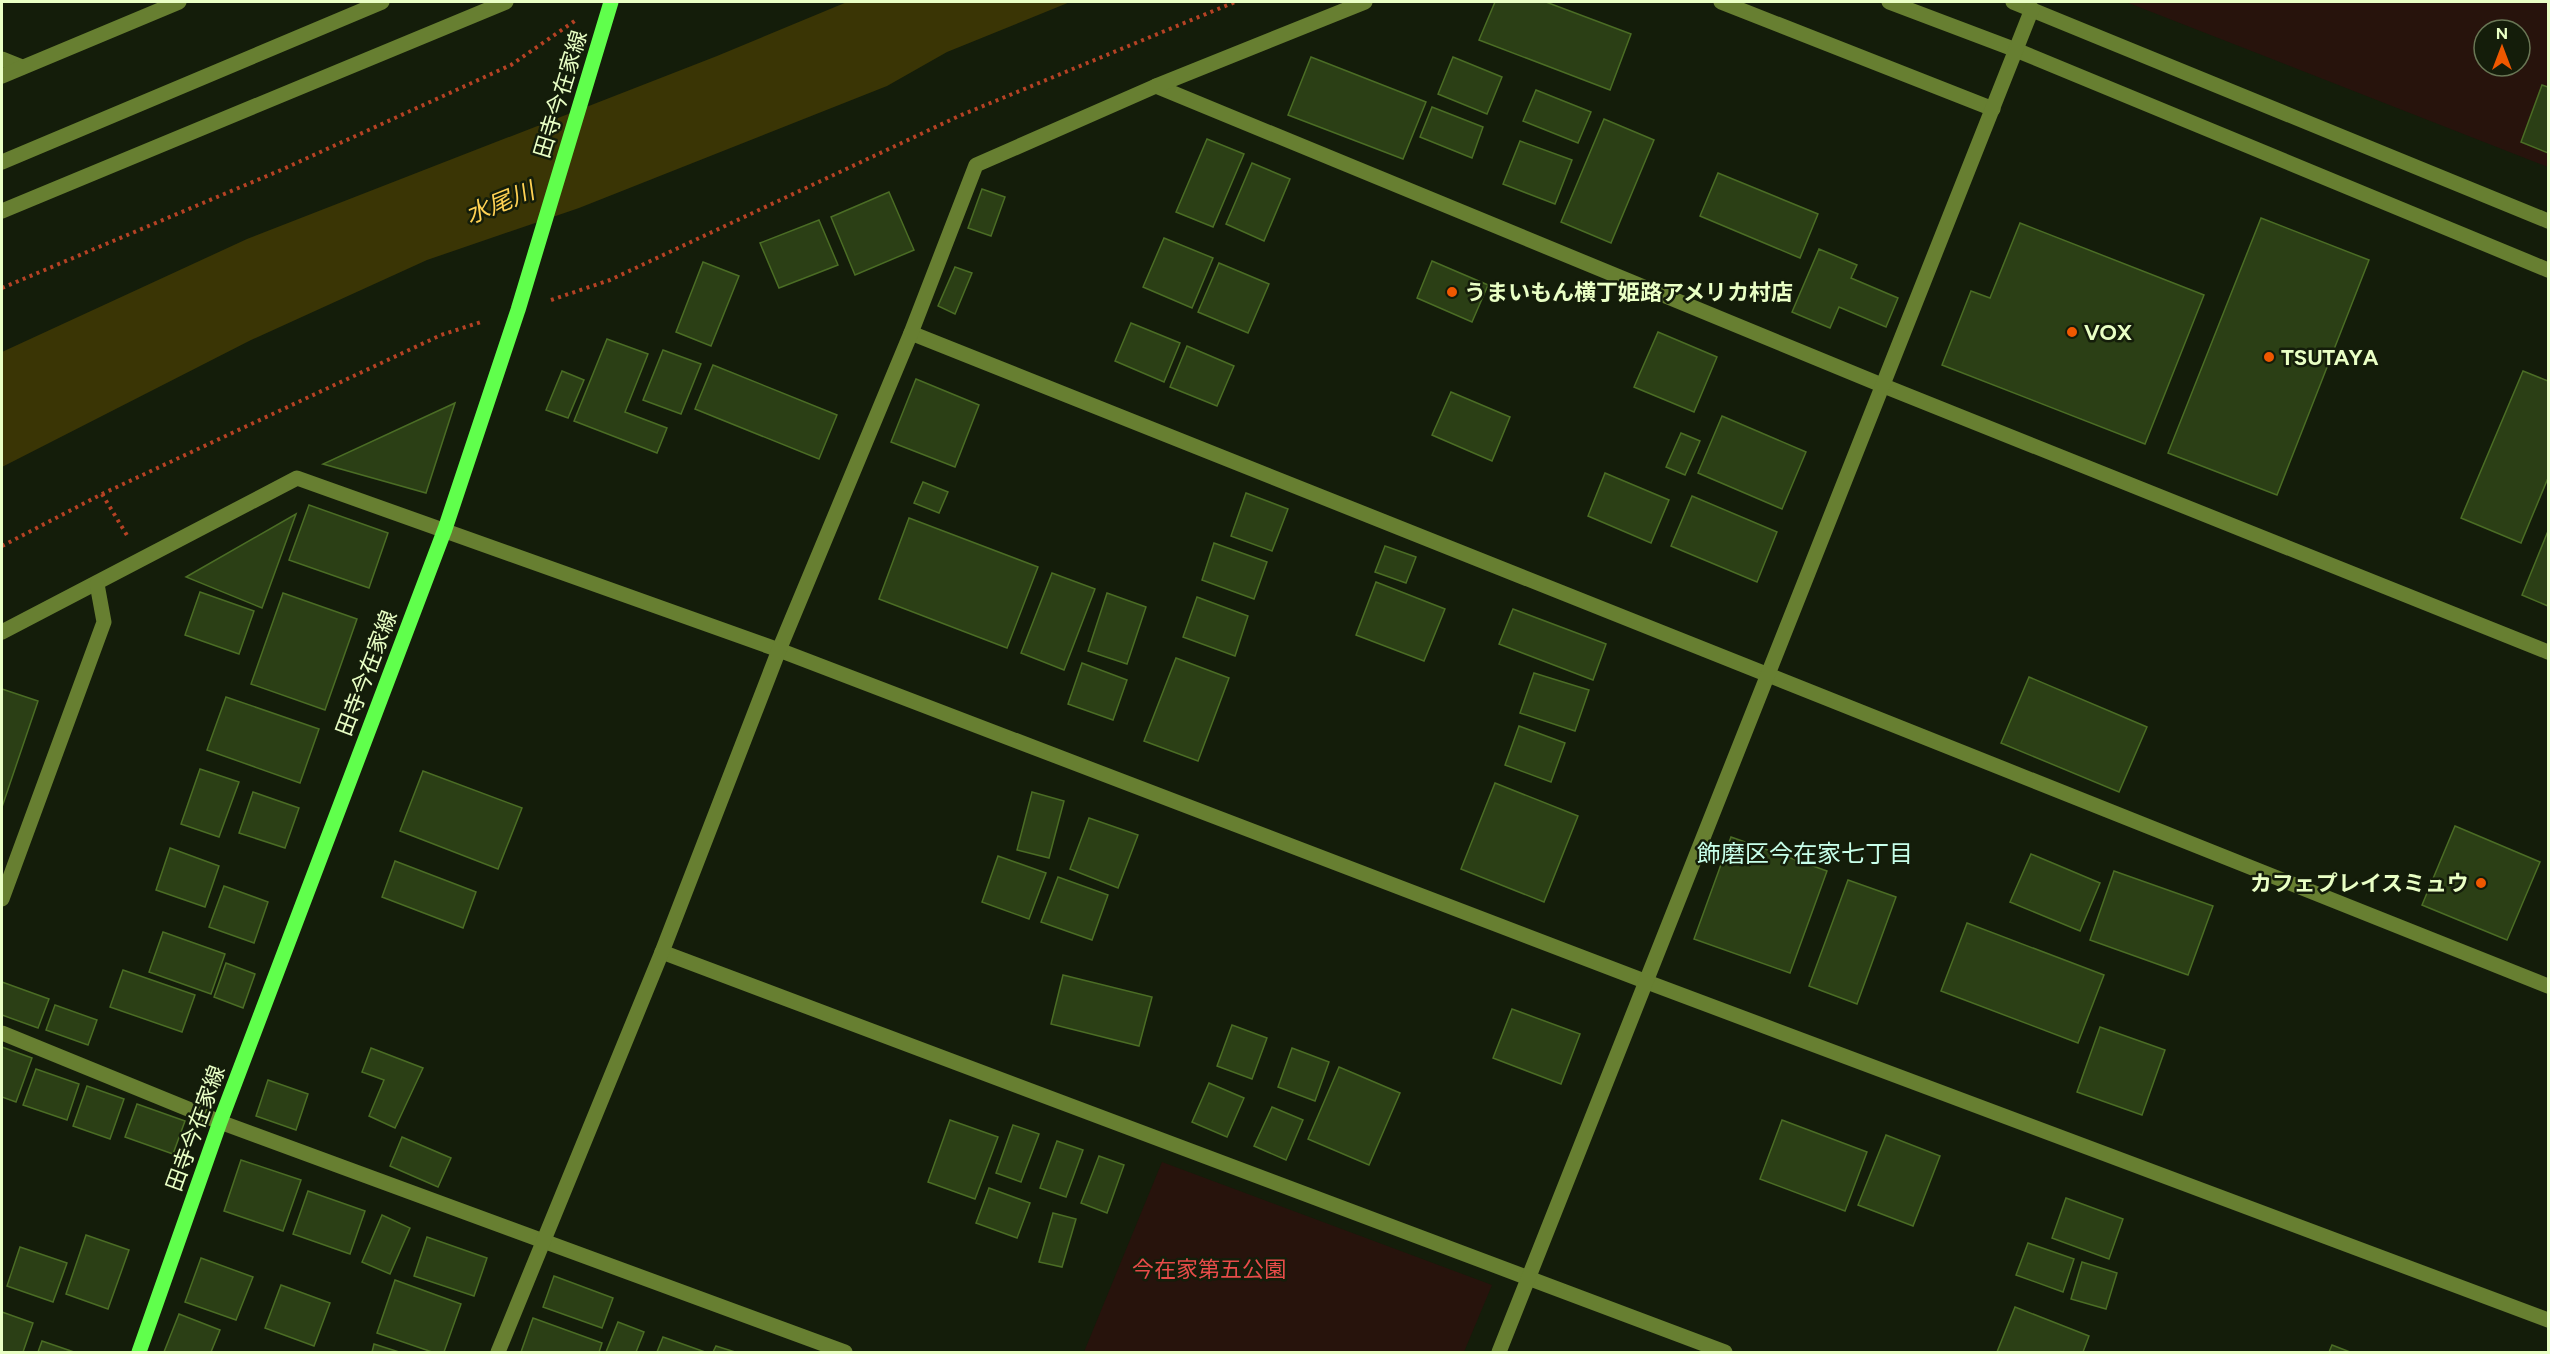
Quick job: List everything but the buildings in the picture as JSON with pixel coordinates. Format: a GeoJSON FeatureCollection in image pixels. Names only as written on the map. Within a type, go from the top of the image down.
{"type":"FeatureCollection","features":[{"type":"Feature","properties":{"kind":"main road","name":"田寺今在家線"},"geometry":{"type":"LineString","coordinates":[[139,1353],[220,1122],[445,530],[518,310],[611,2]]}},
{"type":"Feature","properties":{"kind":"street"},"geometry":{"type":"LineString","coordinates":[[2,76],[179,2]]}},
{"type":"Feature","properties":{"kind":"street"},"geometry":{"type":"LineString","coordinates":[[2,162],[382,2]]}},
{"type":"Feature","properties":{"kind":"street"},"geometry":{"type":"LineString","coordinates":[[2,211],[506,2]]}},
{"type":"Feature","properties":{"kind":"street"},"geometry":{"type":"LineString","coordinates":[[498,1353],[662,952],[779,650],[911,333],[976,165],[1156,86],[1365,2]]}},
{"type":"Feature","properties":{"kind":"street"},"geometry":{"type":"LineString","coordinates":[[1721,2],[1993,109]]}},
{"type":"Feature","properties":{"kind":"street"},"geometry":{"type":"LineString","coordinates":[[1889,2],[2016,50],[2548,270]]}},
{"type":"Feature","properties":{"kind":"street"},"geometry":{"type":"LineString","coordinates":[[2013,2],[2548,221]]}},
{"type":"Feature","properties":{"kind":"street"},"geometry":{"type":"LineString","coordinates":[[1499,1353],[2032,9]]}},
{"type":"Feature","properties":{"kind":"street"},"geometry":{"type":"LineString","coordinates":[[2,59],[22,67]]}},
{"type":"Feature","properties":{"kind":"street"},"geometry":{"type":"LineString","coordinates":[[1156,86],[1884,386],[2548,651]]}},
{"type":"Feature","properties":{"kind":"street"},"geometry":{"type":"LineString","coordinates":[[911,333],[2548,987]]}},
{"type":"Feature","properties":{"kind":"street"},"geometry":{"type":"LineString","coordinates":[[2,632],[297,478],[779,650],[1647,982],[2548,1320]]}},
{"type":"Feature","properties":{"kind":"street"},"geometry":{"type":"LineString","coordinates":[[2,899],[104,622],[97,584]]}},
{"type":"Feature","properties":{"kind":"street"},"geometry":{"type":"LineString","coordinates":[[662,952],[1725,1353]]}},
{"type":"Feature","properties":{"kind":"street"},"geometry":{"type":"LineString","coordinates":[[2,1033],[220,1122],[845,1353]]}},
{"type":"Feature","properties":{"kind":"path"},"geometry":{"type":"LineString","coordinates":[[2,546],[102,494],[441,335],[610,280],[959,116],[1235,2]]}},
{"type":"Feature","properties":{"kind":"path"},"geometry":{"type":"LineString","coordinates":[[2,288],[281,170],[511,65],[583,14]]}},
{"type":"Feature","properties":{"kind":"path"},"geometry":{"type":"LineString","coordinates":[[102,494],[142,558]]}},
{"type":"Feature","properties":{"kind":"green space"},"geometry":{"type":"Polygon","coordinates":[[[2126,2],[2548,2],[2548,167],[2126,2]]]}},
{"type":"Feature","properties":{"kind":"green space","name":"今在家第五公園"},"geometry":{"type":"Polygon","coordinates":[[[1162,1162],[1492,1285],[1464,1352],[1084,1352],[1162,1162]]]}},
{"type":"Feature","properties":{"kind":"water","name":"水尾川"},"geometry":{"type":"Polygon","coordinates":[[[847,2],[1070,2],[947,52],[887,86],[579,208],[427,260],[251,340],[2,467],[2,352],[247,239],[717,56],[847,2]]]}},
{"type":"Feature","properties":{"kind":"place","name":"うまいもん横丁姫路アメリカ村店"},"geometry":{"type":"Point","coordinates":[1452,292]}},
{"type":"Feature","properties":{"kind":"place","name":"VOX"},"geometry":{"type":"Point","coordinates":[2072,332]}},
{"type":"Feature","properties":{"kind":"place","name":"TSUTAYA"},"geometry":{"type":"Point","coordinates":[2269,357]}},
{"type":"Feature","properties":{"kind":"place","name":"カフェプレイスミュウ"},"geometry":{"type":"Point","coordinates":[2481,883]}},
{"type":"Feature","properties":{"kind":"district","name":"飾磨区今在家七丁目"},"geometry":{"type":"Point","coordinates":[1805,854]}}]}
